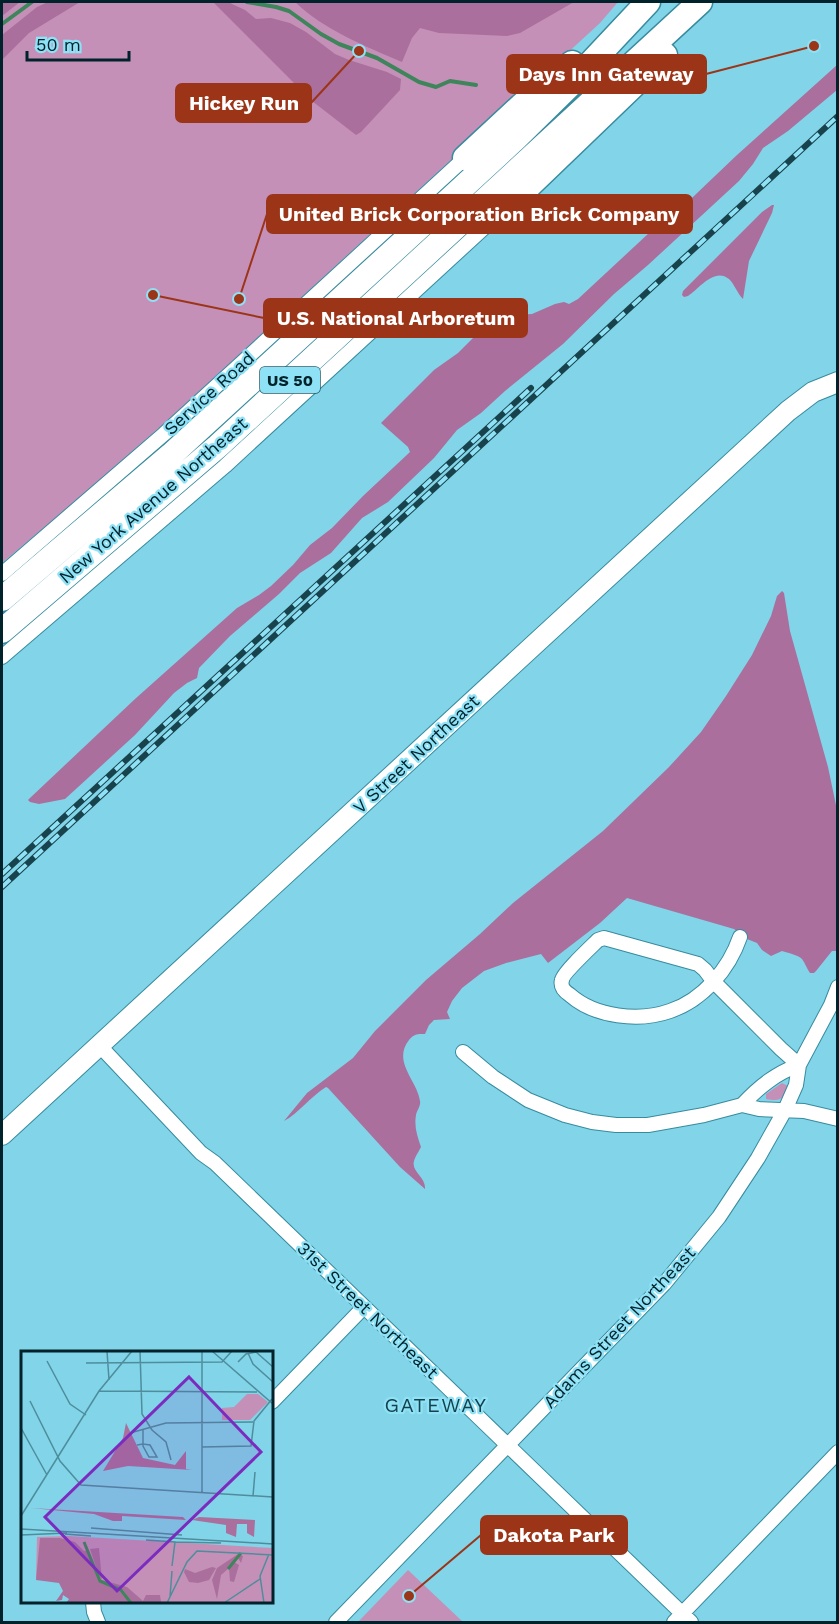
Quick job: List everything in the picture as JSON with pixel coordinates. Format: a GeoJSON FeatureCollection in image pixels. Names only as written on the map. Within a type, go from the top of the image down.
{"type":"FeatureCollection","features":[{"type":"Feature","properties":{"kind":"highway"},"geometry":{"type":"LineString","coordinates":[[571,120],[678,2]]}},
{"type":"Feature","properties":{"kind":"highway","name":"New York Avenue Northeast"},"geometry":{"type":"LineString","coordinates":[[2,631],[218,446],[700,2]]}},
{"type":"Feature","properties":{"kind":"highway"},"geometry":{"type":"LineString","coordinates":[[511,203],[673,47],[696,24],[713,2]]}},
{"type":"Feature","properties":{"kind":"highway"},"geometry":{"type":"LineString","coordinates":[[465,158],[543,87],[646,4]]}},
{"type":"Feature","properties":{"kind":"highway","name":"New York Avenue Northeast"},"geometry":{"type":"LineString","coordinates":[[2,599],[171,455],[516,138],[646,4]]}},
{"type":"Feature","properties":{"kind":"street","name":"Service Road"},"geometry":{"type":"LineString","coordinates":[[2,574],[164,434],[465,158]]}},
{"type":"Feature","properties":{"kind":"street"},"geometry":{"type":"LineString","coordinates":[[2,657],[218,473],[511,203]]}},
{"type":"Feature","properties":{"kind":"street","name":"V Street Northeast"},"geometry":{"type":"LineString","coordinates":[[2,1135],[781,417],[813,392],[837,382]]}},
{"type":"Feature","properties":{"kind":"street"},"geometry":{"type":"LineString","coordinates":[[740,937],[732,956],[714,982],[689,1002],[670,1012],[648,1016],[609,1014],[574,999],[563,990],[561,981],[563,976],[598,940],[604,938],[698,964],[714,982],[781,1050],[799,1065]]}},
{"type":"Feature","properties":{"kind":"street","name":"Adams Street Northeast"},"geometry":{"type":"LineString","coordinates":[[336,1623],[680,1265],[713,1225],[763,1150],[785,1110],[796,1085],[799,1065],[831,1005],[837,987]]}},
{"type":"Feature","properties":{"kind":"street","name":"31st Street Northeast"},"geometry":{"type":"LineString","coordinates":[[99,1045],[201,1152],[507,1445],[682,1620]]}},
{"type":"Feature","properties":{"kind":"street"},"geometry":{"type":"LineString","coordinates":[[463,1052],[493,1077],[528,1100],[554,1112],[592,1122],[648,1125],[687,1119],[742,1105],[759,1109],[808,1112],[837,1119]]}},
{"type":"Feature","properties":{"kind":"street"},"geometry":{"type":"LineString","coordinates":[[742,1105],[757,1089],[782,1071],[799,1065]]}},
{"type":"Feature","properties":{"kind":"street"},"geometry":{"type":"LineString","coordinates":[[273,1401],[364,1307]]}},
{"type":"Feature","properties":{"kind":"street"},"geometry":{"type":"LineString","coordinates":[[682,1620],[837,1452]]}},
{"type":"Feature","properties":{"kind":"shaded area"},"geometry":{"type":"Polygon","coordinates":[[[2,2],[618,2],[600,23],[169,419],[2,563],[2,2]]]}},
{"type":"Feature","properties":{"kind":"shaded area"},"geometry":{"type":"Polygon","coordinates":[[[2,2],[20,2],[2,16],[2,2]]]}},
{"type":"Feature","properties":{"kind":"shaded area"},"geometry":{"type":"Polygon","coordinates":[[[48,2],[80,2],[29,33],[2,60],[2,35],[37,7],[48,2]]]}},
{"type":"Feature","properties":{"kind":"shaded area"},"geometry":{"type":"Polygon","coordinates":[[[213,2],[229,2],[256,19],[271,18],[290,23],[335,54],[401,79],[400,90],[356,135],[312,101],[213,2]]]}},
{"type":"Feature","properties":{"kind":"shaded area"},"geometry":{"type":"Polygon","coordinates":[[[295,2],[574,2],[520,33],[507,36],[439,33],[420,28],[412,38],[402,62],[332,29],[295,2]]]}},
{"type":"Feature","properties":{"kind":"shaded area"},"geometry":{"type":"Polygon","coordinates":[[[837,65],[837,90],[788,131],[763,148],[739,181],[614,294],[563,344],[481,413],[457,430],[434,458],[388,502],[362,518],[331,553],[300,573],[230,636],[199,668],[197,678],[174,693],[135,735],[65,799],[39,804],[28,800],[135,699],[237,608],[271,586],[310,545],[332,528],[410,452],[408,447],[381,423],[434,370],[499,319],[511,315],[532,314],[555,304],[564,302],[569,304],[578,299],[649,233],[660,228],[837,65]]]}},
{"type":"Feature","properties":{"kind":"shaded area"},"geometry":{"type":"Polygon","coordinates":[[[774,205],[772,213],[749,261],[743,299],[729,279],[723,276],[712,277],[684,297],[683,291],[762,212],[774,205]]]}},
{"type":"Feature","properties":{"kind":"shaded area"},"geometry":{"type":"Polygon","coordinates":[[[782,591],[790,631],[828,767],[837,810],[837,951],[832,951],[814,973],[810,973],[803,961],[795,955],[782,951],[771,956],[757,943],[734,929],[627,898],[600,923],[548,963],[541,954],[484,971],[462,988],[452,1001],[447,1012],[450,1019],[434,1020],[425,1034],[416,1035],[409,1040],[404,1048],[404,1063],[418,1093],[420,1103],[415,1123],[421,1147],[414,1165],[425,1189],[400,1167],[326,1087],[284,1121],[307,1093],[353,1058],[375,1031],[426,980],[513,903],[603,831],[669,767],[701,732],[726,696],[752,655],[771,616],[777,596],[782,591]]]}},
{"type":"Feature","properties":{"kind":"shaded area"},"geometry":{"type":"Polygon","coordinates":[[[782,1083],[788,1086],[781,1098],[766,1099],[766,1094],[782,1083]]]}},
{"type":"Feature","properties":{"kind":"shaded area"},"geometry":{"type":"Polygon","coordinates":[[[408,1570],[463,1622],[358,1622],[408,1570]]]}},
{"type":"Feature","properties":{"kind":"waterway"},"geometry":{"type":"LineString","coordinates":[[2,24],[32,2]]}},
{"type":"Feature","properties":{"kind":"waterway"},"geometry":{"type":"LineString","coordinates":[[247,2],[289,11],[339,44],[377,58],[419,82],[436,87],[450,81],[476,85]]}},
{"type":"Feature","properties":{"kind":"railway"},"geometry":{"type":"LineString","coordinates":[[2,887],[838,116]]}},
{"type":"Feature","properties":{"kind":"railway"},"geometry":{"type":"LineString","coordinates":[[2,874],[531,388]]}},
{"type":"Feature","properties":{"kind":"place","name":"Days Inn Gateway"},"geometry":{"type":"Point","coordinates":[814,46]}},
{"type":"Feature","properties":{"kind":"place","name":"Hickey Run"},"geometry":{"type":"Point","coordinates":[359,51]}},
{"type":"Feature","properties":{"kind":"place","name":"U.S. National Arboretum"},"geometry":{"type":"Point","coordinates":[153,295]}},
{"type":"Feature","properties":{"kind":"place","name":"United Brick Corporation Brick Company"},"geometry":{"type":"Point","coordinates":[239,299]}},
{"type":"Feature","properties":{"kind":"place","name":"Dakota Park"},"geometry":{"type":"Point","coordinates":[409,1596]}},
{"type":"Feature","properties":{"kind":"district","name":"GATEWAY"},"geometry":{"type":"Point","coordinates":[436,1405]}}]}
